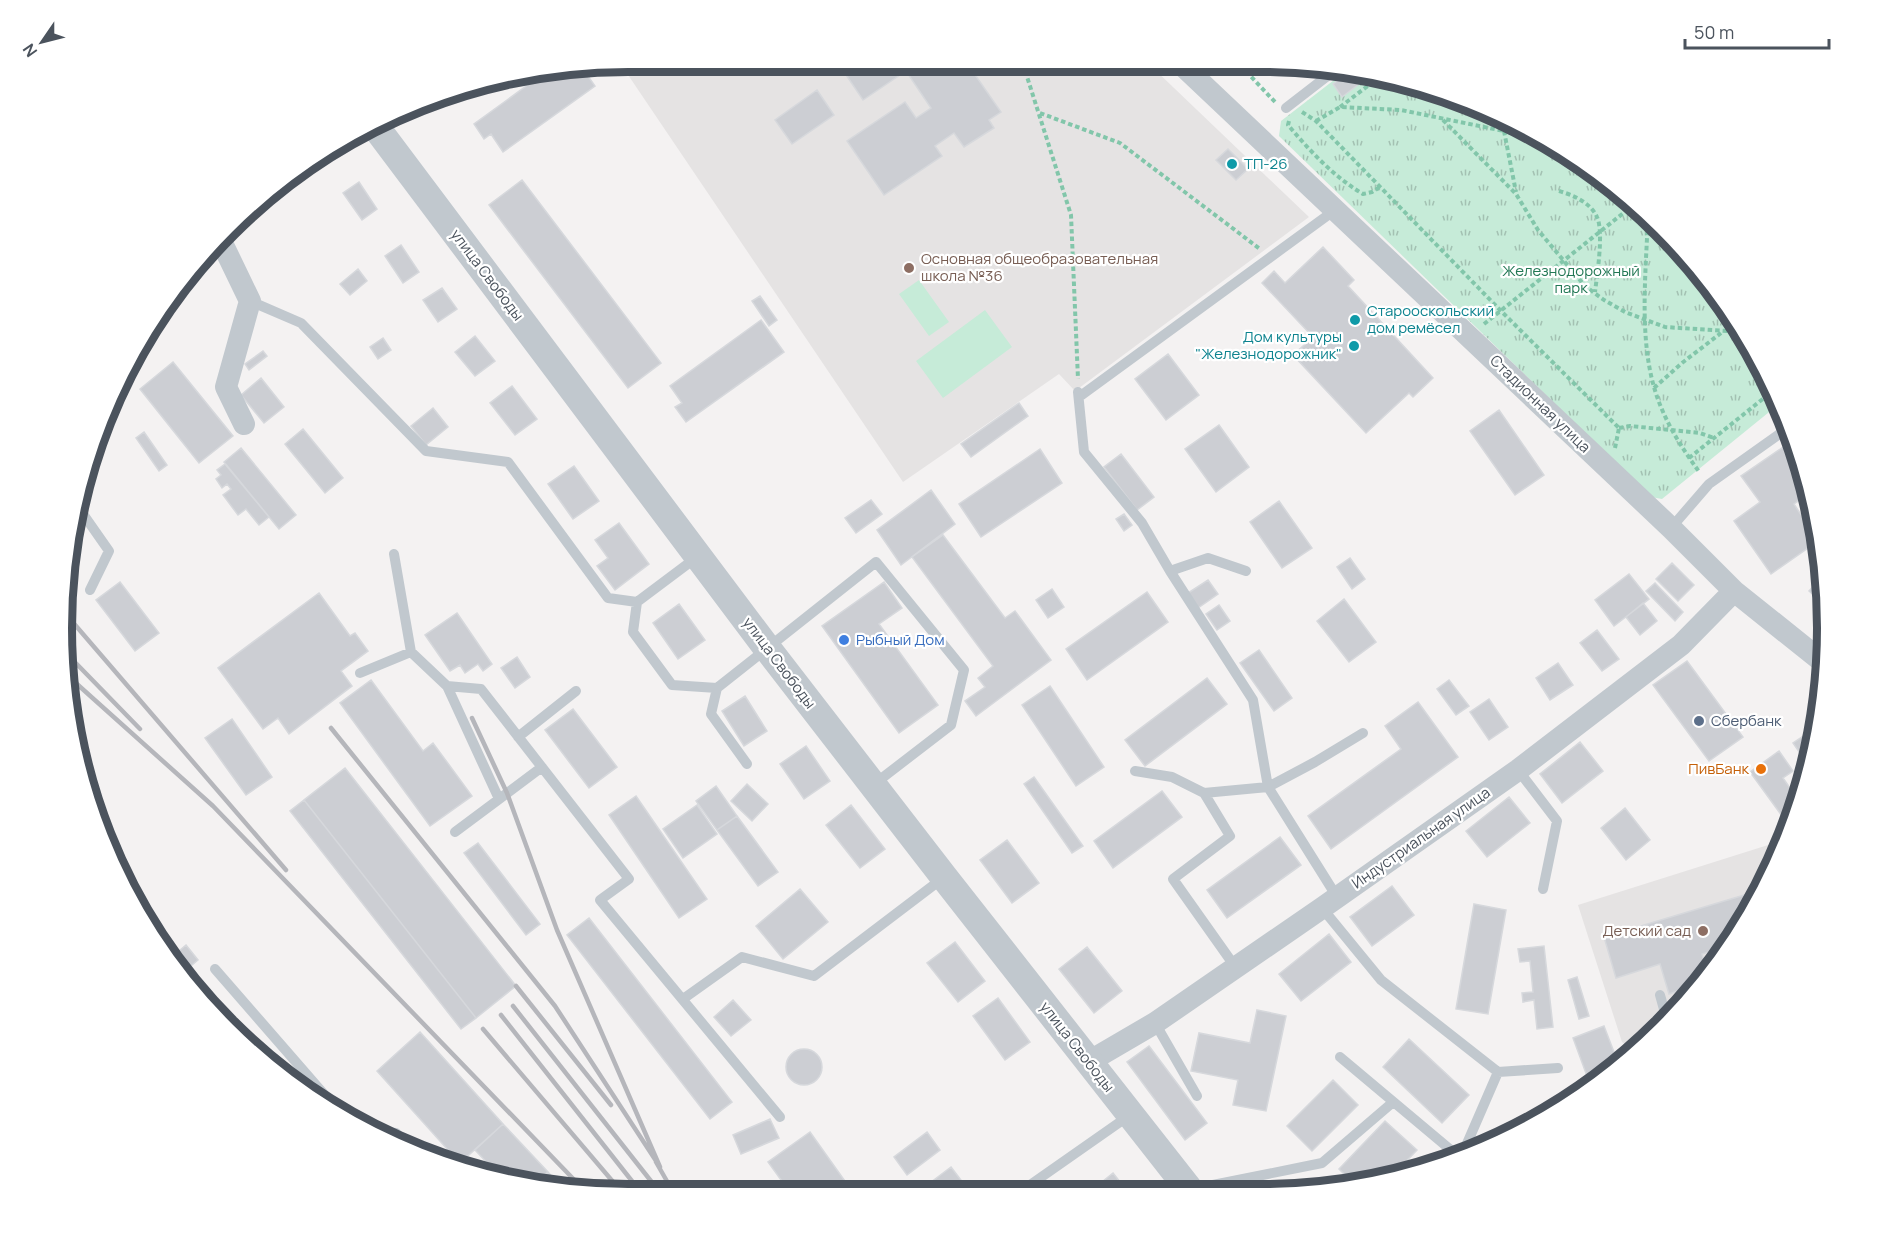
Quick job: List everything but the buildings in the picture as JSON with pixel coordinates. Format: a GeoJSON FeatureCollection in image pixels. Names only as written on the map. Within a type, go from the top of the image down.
{"type":"FeatureCollection","features":[{"type":"Feature","properties":{"kind":"street","name":"Стадионная улица"},"geometry":{"type":"LineString","coordinates":[[1189,72],[1671,528],[1734,591],[1816,657]]}},
{"type":"Feature","properties":{"kind":"street","name":"улица Свободы"},"geometry":{"type":"LineString","coordinates":[[379,131],[767,648],[1185,1184]]}},
{"type":"Feature","properties":{"kind":"street"},"geometry":{"type":"LineString","coordinates":[[224,247],[250,302],[226,387],[244,424]]}},
{"type":"Feature","properties":{"kind":"street","name":"Индустриальная улица"},"geometry":{"type":"LineString","coordinates":[[1090,1061],[1155,1023],[1236,968],[1518,770],[1681,645],[1734,591]]}},
{"type":"Feature","properties":{"kind":"lane"},"geometry":{"type":"LineString","coordinates":[[1286,108],[1328,76]]}},
{"type":"Feature","properties":{"kind":"lane"},"geometry":{"type":"LineString","coordinates":[[1335,210],[1078,393],[1084,452],[1142,523],[1253,700],[1268,787],[1330,903],[1381,980],[1498,1072],[1558,1068]]}},
{"type":"Feature","properties":{"kind":"lane"},"geometry":{"type":"LineString","coordinates":[[250,302],[301,323],[426,451],[508,462],[608,598],[637,602],[698,556]]}},
{"type":"Feature","properties":{"kind":"lane"},"geometry":{"type":"LineString","coordinates":[[1671,528],[1709,484],[1781,433]]}},
{"type":"Feature","properties":{"kind":"lane"},"geometry":{"type":"LineString","coordinates":[[84,515],[110,551],[90,590]]}},
{"type":"Feature","properties":{"kind":"lane"},"geometry":{"type":"LineString","coordinates":[[394,554],[411,652],[447,686],[499,799]]}},
{"type":"Feature","properties":{"kind":"lane"},"geometry":{"type":"LineString","coordinates":[[1170,571],[1208,558],[1246,571]]}},
{"type":"Feature","properties":{"kind":"lane"},"geometry":{"type":"LineString","coordinates":[[747,764],[711,714],[717,688],[876,562],[964,670],[951,726],[873,785]]}},
{"type":"Feature","properties":{"kind":"lane"},"geometry":{"type":"LineString","coordinates":[[637,602],[633,632],[672,686],[717,688]]}},
{"type":"Feature","properties":{"kind":"lane"},"geometry":{"type":"LineString","coordinates":[[360,674],[411,652]]}},
{"type":"Feature","properties":{"kind":"lane"},"geometry":{"type":"LineString","coordinates":[[447,686],[481,689],[629,879],[600,900],[780,1117]]}},
{"type":"Feature","properties":{"kind":"lane"},"geometry":{"type":"LineString","coordinates":[[518,737],[576,691]]}},
{"type":"Feature","properties":{"kind":"lane"},"geometry":{"type":"LineString","coordinates":[[1135,771],[1172,777],[1204,793],[1268,787],[1363,733]]}},
{"type":"Feature","properties":{"kind":"lane"},"geometry":{"type":"LineString","coordinates":[[455,832],[542,767]]}},
{"type":"Feature","properties":{"kind":"lane"},"geometry":{"type":"LineString","coordinates":[[1518,770],[1557,821],[1544,890]]}},
{"type":"Feature","properties":{"kind":"lane"},"geometry":{"type":"LineString","coordinates":[[1204,793],[1230,836],[1173,879],[1236,968]]}},
{"type":"Feature","properties":{"kind":"lane"},"geometry":{"type":"LineString","coordinates":[[683,999],[742,957],[814,976],[944,877]]}},
{"type":"Feature","properties":{"kind":"lane"},"geometry":{"type":"LineString","coordinates":[[215,969],[322,1092]]}},
{"type":"Feature","properties":{"kind":"lane"},"geometry":{"type":"LineString","coordinates":[[1660,995],[1664,1010]]}},
{"type":"Feature","properties":{"kind":"lane"},"geometry":{"type":"LineString","coordinates":[[1155,1023],[1197,1096]]}},
{"type":"Feature","properties":{"kind":"lane"},"geometry":{"type":"LineString","coordinates":[[1340,1057],[1392,1103],[1452,1150]]}},
{"type":"Feature","properties":{"kind":"lane"},"geometry":{"type":"LineString","coordinates":[[1465,1145],[1498,1072]]}},
{"type":"Feature","properties":{"kind":"lane"},"geometry":{"type":"LineString","coordinates":[[1224,1184],[1322,1163],[1392,1103]]}},
{"type":"Feature","properties":{"kind":"lane"},"geometry":{"type":"LineString","coordinates":[[1031,1184],[1130,1114]]}},
{"type":"Feature","properties":{"kind":"path"},"geometry":{"type":"LineString","coordinates":[[1026,72],[1071,215],[1078,393]]}},
{"type":"Feature","properties":{"kind":"path"},"geometry":{"type":"LineString","coordinates":[[1247,72],[1275,102],[1301,112],[1316,121],[1500,310],[1619,428],[1630,426],[1700,433],[1714,439]]}},
{"type":"Feature","properties":{"kind":"path"},"geometry":{"type":"LineString","coordinates":[[1316,121],[1340,107],[1371,83]]}},
{"type":"Feature","properties":{"kind":"path"},"geometry":{"type":"LineString","coordinates":[[1340,107],[1401,110],[1517,134]]}},
{"type":"Feature","properties":{"kind":"path"},"geometry":{"type":"LineString","coordinates":[[1286,108],[1288,125],[1345,183],[1363,194],[1380,187]]}},
{"type":"Feature","properties":{"kind":"path"},"geometry":{"type":"LineString","coordinates":[[1040,113],[1120,143],[1270,257]]}},
{"type":"Feature","properties":{"kind":"path"},"geometry":{"type":"LineString","coordinates":[[1443,120],[1516,194],[1538,230],[1585,286],[1625,312],[1665,327],[1722,332],[1730,330]]}},
{"type":"Feature","properties":{"kind":"path"},"geometry":{"type":"LineString","coordinates":[[1504,131],[1516,194]]}},
{"type":"Feature","properties":{"kind":"path"},"geometry":{"type":"LineString","coordinates":[[1559,192],[1587,203],[1597,217],[1599,231],[1595,293]]}},
{"type":"Feature","properties":{"kind":"path"},"geometry":{"type":"LineString","coordinates":[[1469,336],[1627,210]]}},
{"type":"Feature","properties":{"kind":"path"},"geometry":{"type":"LineString","coordinates":[[1648,229],[1645,320],[1654,388],[1672,431],[1709,484]]}},
{"type":"Feature","properties":{"kind":"path"},"geometry":{"type":"LineString","coordinates":[[1654,388],[1722,332]]}},
{"type":"Feature","properties":{"kind":"path"},"geometry":{"type":"LineString","coordinates":[[1689,458],[1766,396]]}},
{"type":"Feature","properties":{"kind":"shaded area"},"geometry":{"type":"Polygon","coordinates":[[[626,72],[1157,72],[1309,217],[1075,391],[1059,374],[903,482],[626,72]]]}},
{"type":"Feature","properties":{"kind":"shaded area"},"geometry":{"type":"Polygon","coordinates":[[[1774,843],[1743,906],[1723,937],[1679,995],[1628,1046],[1622,1042],[1578,905],[1774,843]]]}},
{"type":"Feature","properties":{"kind":"green space"},"geometry":{"type":"Polygon","coordinates":[[[697,72],[719,72],[710,74],[697,72]]]}},
{"type":"Feature","properties":{"kind":"green space","name":"Железнодорожный парк"},"geometry":{"type":"Polygon","coordinates":[[[1337,78],[1405,91],[1440,102],[1474,114],[1539,146],[1570,166],[1628,210],[1679,261],[1723,319],[1743,350],[1772,409],[1662,499],[1651,497],[1279,136],[1281,121],[1337,78]]]}},
{"type":"Feature","properties":{"kind":"green space"},"geometry":{"type":"Polygon","coordinates":[[[919,280],[949,322],[929,336],[899,294],[919,280]]]}},
{"type":"Feature","properties":{"kind":"green space"},"geometry":{"type":"Polygon","coordinates":[[[985,310],[1012,347],[943,398],[916,361],[985,310]]]}},
{"type":"Feature","properties":{"kind":"railway"},"geometry":{"type":"LineString","coordinates":[[72,622],[286,870]]}},
{"type":"Feature","properties":{"kind":"railway"},"geometry":{"type":"LineString","coordinates":[[73,660],[140,729]]}},
{"type":"Feature","properties":{"kind":"railway"},"geometry":{"type":"LineString","coordinates":[[75,682],[213,806],[576,1181]]}},
{"type":"Feature","properties":{"kind":"railway"},"geometry":{"type":"LineString","coordinates":[[331,728],[555,1006],[660,1167],[557,930],[507,793],[472,718]]}},
{"type":"Feature","properties":{"kind":"railway"},"geometry":{"type":"LineString","coordinates":[[516,986],[611,1105]]}},
{"type":"Feature","properties":{"kind":"railway"},"geometry":{"type":"LineString","coordinates":[[513,1006],[653,1184]]}},
{"type":"Feature","properties":{"kind":"railway"},"geometry":{"type":"LineString","coordinates":[[501,1015],[634,1184]]}},
{"type":"Feature","properties":{"kind":"railway"},"geometry":{"type":"LineString","coordinates":[[483,1029],[615,1184]]}},
{"type":"Feature","properties":{"kind":"railway"},"geometry":{"type":"LineString","coordinates":[[656,1162],[669,1184]]}},
{"type":"Feature","properties":{"kind":"place","name":"ТП-26"},"geometry":{"type":"Point","coordinates":[1232,164]}},
{"type":"Feature","properties":{"kind":"place","name":"Основная общеобразовательная школа №36"},"geometry":{"type":"Point","coordinates":[909,268]}},
{"type":"Feature","properties":{"kind":"place","name":"Старооскольский дом ремёсел"},"geometry":{"type":"Point","coordinates":[1355,320]}},
{"type":"Feature","properties":{"kind":"place","name":"Дом культуры \"Железнодорожник\""},"geometry":{"type":"Point","coordinates":[1354,346]}},
{"type":"Feature","properties":{"kind":"place","name":"Рыбный Дом"},"geometry":{"type":"Point","coordinates":[844,640]}},
{"type":"Feature","properties":{"kind":"place","name":"Сбербанк"},"geometry":{"type":"Point","coordinates":[1699,721]}},
{"type":"Feature","properties":{"kind":"place","name":"ПивБанк"},"geometry":{"type":"Point","coordinates":[1761,769]}},
{"type":"Feature","properties":{"kind":"place","name":"Детский сад"},"geometry":{"type":"Point","coordinates":[1703,931]}}]}
